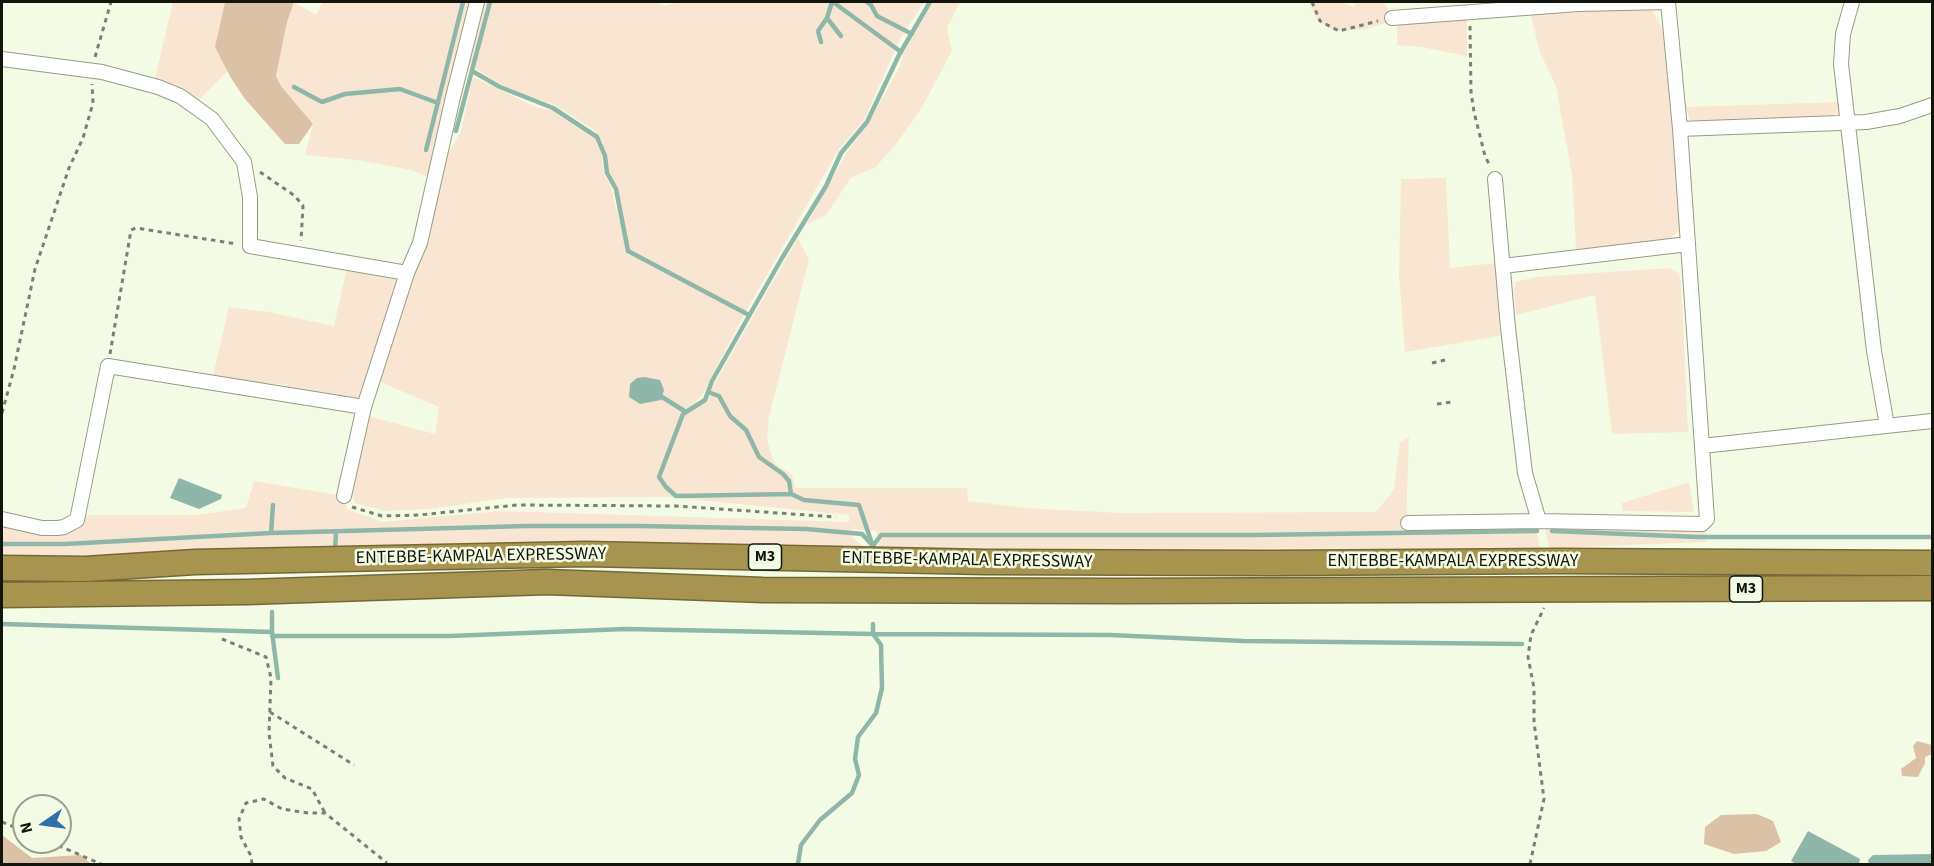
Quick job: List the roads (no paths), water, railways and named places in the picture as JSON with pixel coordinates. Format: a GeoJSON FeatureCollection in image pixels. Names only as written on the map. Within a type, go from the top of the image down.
{"type":"FeatureCollection","features":[{"type":"Feature","properties":{"kind":"highway","name":"ENTEBBE-KAMPALA EXPRESSWAY"},"geometry":{"type":"LineString","coordinates":[[2,568],[85,569],[195,562],[574,554],[986,562],[1932,563]]}},
{"type":"Feature","properties":{"kind":"highway","name":"ENTEBBE-KAMPALA EXPRESSWAY"},"geometry":{"type":"LineString","coordinates":[[2,595],[247,592],[547,582],[762,590],[1932,588]]}},
{"type":"Feature","properties":{"kind":"street"},"geometry":{"type":"LineString","coordinates":[[344,496],[363,406],[407,273],[420,243],[477,2]]}},
{"type":"Feature","properties":{"kind":"street"},"geometry":{"type":"LineString","coordinates":[[1392,18],[1578,4],[1668,2],[1680,129],[1707,519],[1704,524],[1539,521],[1408,523]]}},
{"type":"Feature","properties":{"kind":"street"},"geometry":{"type":"LineString","coordinates":[[1852,2],[1841,50],[1846,122],[1874,351],[1887,426]]}},
{"type":"Feature","properties":{"kind":"street"},"geometry":{"type":"LineString","coordinates":[[2,59],[91,71],[158,87],[180,96],[212,119],[244,162],[250,197],[250,246],[407,273]]}},
{"type":"Feature","properties":{"kind":"street"},"geometry":{"type":"LineString","coordinates":[[1680,129],[1890,118],[1932,105]]}},
{"type":"Feature","properties":{"kind":"street"},"geometry":{"type":"LineString","coordinates":[[1495,179],[1508,328],[1525,473],[1539,521]]}},
{"type":"Feature","properties":{"kind":"street"},"geometry":{"type":"LineString","coordinates":[[1503,266],[1688,244]]}},
{"type":"Feature","properties":{"kind":"street"},"geometry":{"type":"LineString","coordinates":[[2,519],[42,528],[64,527],[77,520],[108,366],[363,406]]}},
{"type":"Feature","properties":{"kind":"street"},"geometry":{"type":"LineString","coordinates":[[1702,446],[1932,421]]}},
{"type":"Feature","properties":{"kind":"water"},"geometry":{"type":"Polygon","coordinates":[[[637,378],[660,380],[664,390],[661,400],[640,404],[629,397],[630,384],[637,378]]]}},
{"type":"Feature","properties":{"kind":"water"},"geometry":{"type":"Polygon","coordinates":[[[179,478],[222,495],[221,499],[199,509],[170,498],[179,478]]]}},
{"type":"Feature","properties":{"kind":"water"},"geometry":{"type":"Polygon","coordinates":[[[1808,831],[1860,859],[1859,864],[1796,864],[1791,861],[1808,831]]]}},
{"type":"Feature","properties":{"kind":"water"},"geometry":{"type":"Polygon","coordinates":[[[1932,854],[1932,864],[1869,864],[1868,860],[1873,855],[1932,854]]]}},
{"type":"Feature","properties":{"kind":"waterway"},"geometry":{"type":"LineString","coordinates":[[426,150],[463,2]]}},
{"type":"Feature","properties":{"kind":"waterway"},"geometry":{"type":"LineString","coordinates":[[456,131],[490,2]]}},
{"type":"Feature","properties":{"kind":"waterway"},"geometry":{"type":"LineString","coordinates":[[821,42],[818,31],[827,18],[832,2]]}},
{"type":"Feature","properties":{"kind":"waterway"},"geometry":{"type":"LineString","coordinates":[[833,2],[901,52]]}},
{"type":"Feature","properties":{"kind":"waterway"},"geometry":{"type":"LineString","coordinates":[[867,2],[877,16],[912,34]]}},
{"type":"Feature","properties":{"kind":"waterway"},"geometry":{"type":"LineString","coordinates":[[791,494],[676,496],[659,477],[683,414],[705,400],[712,381],[826,186],[841,153],[867,122],[899,55],[930,2]]}},
{"type":"Feature","properties":{"kind":"waterway"},"geometry":{"type":"LineString","coordinates":[[827,18],[841,36]]}},
{"type":"Feature","properties":{"kind":"waterway"},"geometry":{"type":"LineString","coordinates":[[472,71],[500,87],[553,108],[597,137],[605,156],[607,173],[616,189],[628,251],[749,315]]}},
{"type":"Feature","properties":{"kind":"waterway"},"geometry":{"type":"LineString","coordinates":[[294,87],[322,102],[345,94],[400,89],[438,103]]}},
{"type":"Feature","properties":{"kind":"waterway"},"geometry":{"type":"LineString","coordinates":[[708,392],[719,396],[730,416],[746,430],[759,457],[789,481],[791,494],[804,500],[859,505],[872,544]]}},
{"type":"Feature","properties":{"kind":"waterway"},"geometry":{"type":"LineString","coordinates":[[662,397],[686,412]]}},
{"type":"Feature","properties":{"kind":"waterway"},"geometry":{"type":"LineString","coordinates":[[271,533],[273,505]]}},
{"type":"Feature","properties":{"kind":"waterway"},"geometry":{"type":"LineString","coordinates":[[2,544],[65,544],[271,533],[527,526],[638,526],[806,529],[862,534],[873,546]]}},
{"type":"Feature","properties":{"kind":"waterway"},"geometry":{"type":"LineString","coordinates":[[873,546],[881,535],[1255,535],[1537,531]]}},
{"type":"Feature","properties":{"kind":"waterway"},"geometry":{"type":"LineString","coordinates":[[1552,531],[1697,537],[1932,537]]}},
{"type":"Feature","properties":{"kind":"waterway"},"geometry":{"type":"LineString","coordinates":[[335,549],[336,532]]}},
{"type":"Feature","properties":{"kind":"waterway"},"geometry":{"type":"LineString","coordinates":[[272,612],[272,632],[278,678]]}},
{"type":"Feature","properties":{"kind":"waterway"},"geometry":{"type":"LineString","coordinates":[[2,624],[272,632]]}},
{"type":"Feature","properties":{"kind":"waterway"},"geometry":{"type":"LineString","coordinates":[[798,864],[801,845],[820,820],[852,793],[859,775],[855,759],[858,737],[876,713],[882,688],[881,645],[873,634],[873,624]]}},
{"type":"Feature","properties":{"kind":"waterway"},"geometry":{"type":"LineString","coordinates":[[272,636],[450,636],[625,629],[873,634],[1110,635],[1244,641],[1522,644]]}}]}
